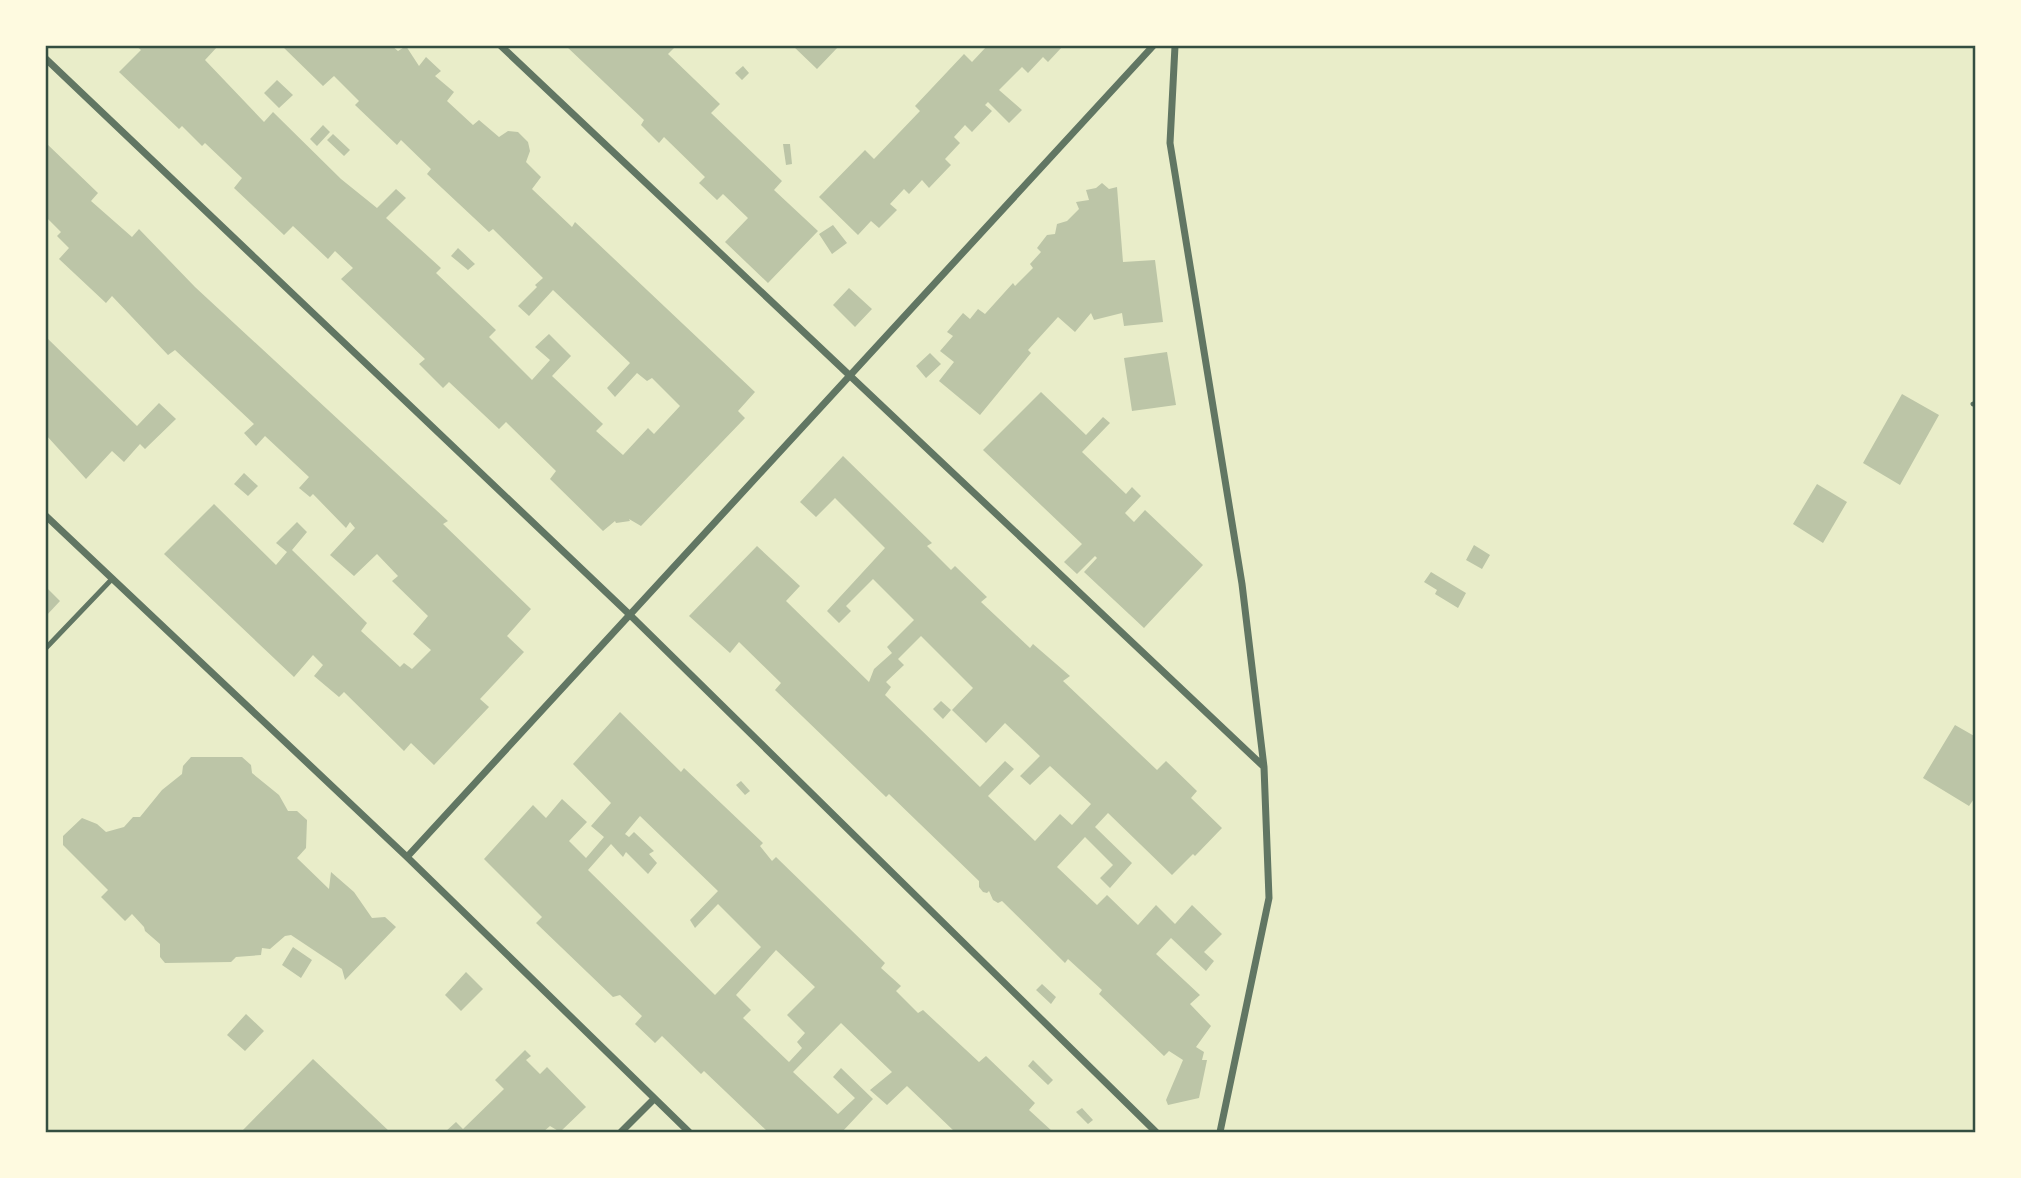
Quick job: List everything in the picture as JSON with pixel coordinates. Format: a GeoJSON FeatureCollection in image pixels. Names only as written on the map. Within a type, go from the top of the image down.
{"type":"FeatureCollection","features":[{"type":"Feature","properties":{"kind":"street"},"geometry":{"type":"LineString","coordinates":[[501,46],[1264,767]]}},
{"type":"Feature","properties":{"kind":"street"},"geometry":{"type":"LineString","coordinates":[[407,857],[1153,46]]}},
{"type":"Feature","properties":{"kind":"street"},"geometry":{"type":"LineString","coordinates":[[1175,46],[1170,143],[1242,584],[1264,767],[1269,898],[1220,1132]]}},
{"type":"Feature","properties":{"kind":"street"},"geometry":{"type":"LineString","coordinates":[[46,59],[629,614],[1156,1132]]}},
{"type":"Feature","properties":{"kind":"street"},"geometry":{"type":"LineString","coordinates":[[46,516],[407,857],[690,1132]]}},
{"type":"Feature","properties":{"kind":"street"},"geometry":{"type":"LineString","coordinates":[[621,1132],[654,1099]]}},
{"type":"Feature","properties":{"kind":"lane"},"geometry":{"type":"LineString","coordinates":[[46,648],[112,579]]}},
{"type":"Feature","properties":{"kind":"building"},"geometry":{"type":"Polygon","coordinates":[[[136,46],[218,46],[205,60],[264,122],[273,112],[341,179],[377,208],[396,189],[406,198],[386,218],[441,268],[436,273],[496,330],[489,337],[532,380],[550,360],[535,347],[549,334],[571,356],[552,376],[603,424],[596,431],[623,455],[648,428],[654,434],[680,406],[652,378],[647,381],[637,373],[615,397],[607,388],[630,363],[553,290],[529,316],[518,306],[543,278],[493,229],[489,232],[427,174],[431,169],[401,140],[397,145],[355,105],[359,101],[334,76],[323,86],[282,46],[392,46],[398,51],[406,46],[419,66],[426,57],[441,71],[435,76],[454,92],[447,101],[473,125],[479,120],[499,137],[508,131],[518,132],[528,142],[530,151],[526,162],[541,177],[532,189],[572,227],[575,222],[755,392],[738,411],[745,418],[641,526],[629,519],[630,521],[615,521],[603,531],[550,479],[556,471],[506,422],[499,429],[449,382],[443,388],[419,364],[425,359],[341,279],[353,268],[335,251],[328,259],[293,226],[284,235],[234,188],[242,178],[205,143],[202,146],[182,126],[179,129],[119,72],[141,50],[136,46]]]}},
{"type":"Feature","properties":{"kind":"building"},"geometry":{"type":"Polygon","coordinates":[[[566,46],[676,46],[668,54],[720,104],[711,113],[782,181],[774,190],[818,231],[768,283],[725,242],[748,218],[723,194],[717,200],[699,183],[705,177],[664,137],[659,143],[641,125],[644,120],[566,46]]]}},
{"type":"Feature","properties":{"kind":"building"},"geometry":{"type":"Polygon","coordinates":[[[793,46],[839,46],[817,69],[793,46]]]}},
{"type":"Feature","properties":{"kind":"building"},"geometry":{"type":"Polygon","coordinates":[[[987,46],[1063,46],[1048,62],[1043,57],[1028,73],[1022,67],[999,90],[1022,110],[1009,123],[988,102],[985,105],[992,111],[972,132],[965,125],[954,137],[960,143],[945,159],[951,165],[929,188],[922,180],[909,194],[904,189],[890,204],[897,210],[879,228],[871,221],[858,235],[819,197],[865,150],[874,159],[920,111],[915,106],[964,54],[972,62],[987,46]]]}},
{"type":"Feature","properties":{"kind":"building"},"geometry":{"type":"Polygon","coordinates":[[[743,66],[749,73],[742,80],[735,73],[743,66]]]}},
{"type":"Feature","properties":{"kind":"building"},"geometry":{"type":"Polygon","coordinates":[[[277,80],[293,95],[279,108],[264,93],[277,80]]]}},
{"type":"Feature","properties":{"kind":"building"},"geometry":{"type":"Polygon","coordinates":[[[323,125],[330,132],[317,146],[310,139],[323,125]]]}},
{"type":"Feature","properties":{"kind":"building"},"geometry":{"type":"Polygon","coordinates":[[[333,134],[350,150],[344,156],[327,140],[333,134]]]}},
{"type":"Feature","properties":{"kind":"building"},"geometry":{"type":"Polygon","coordinates":[[[46,143],[98,193],[91,201],[132,237],[139,229],[195,287],[448,521],[443,524],[531,609],[507,636],[524,652],[480,699],[489,707],[434,765],[411,743],[404,751],[344,692],[339,697],[314,676],[323,665],[313,655],[294,677],[164,554],[214,504],[276,565],[287,552],[276,543],[297,522],[307,532],[292,550],[367,623],[361,631],[400,667],[404,663],[412,669],[431,650],[413,634],[428,616],[392,581],[398,576],[377,554],[354,576],[330,555],[355,528],[350,522],[346,528],[313,494],[310,497],[299,488],[309,477],[265,436],[256,446],[244,433],[254,424],[175,350],[168,355],[112,296],[106,303],[59,259],[69,248],[57,236],[61,232],[46,217],[46,143]]]}},
{"type":"Feature","properties":{"kind":"building"},"geometry":{"type":"Polygon","coordinates":[[[783,144],[790,144],[792,164],[786,165],[783,144]]]}},
{"type":"Feature","properties":{"kind":"building"},"geometry":{"type":"Polygon","coordinates":[[[1102,183],[1109,189],[1117,187],[1123,262],[1155,260],[1163,322],[1124,326],[1122,313],[1094,320],[1091,313],[1075,332],[1058,317],[1028,350],[1031,353],[980,415],[939,381],[954,362],[940,351],[953,336],[947,332],[963,313],[970,319],[978,309],[985,314],[1013,283],[1015,286],[1033,268],[1030,264],[1041,252],[1037,248],[1047,235],[1055,234],[1057,224],[1067,221],[1079,209],[1076,202],[1089,200],[1086,190],[1096,188],[1102,183]]]}},
{"type":"Feature","properties":{"kind":"building"},"geometry":{"type":"Polygon","coordinates":[[[833,225],[847,243],[832,254],[819,234],[833,225]]]}},
{"type":"Feature","properties":{"kind":"building"},"geometry":{"type":"Polygon","coordinates":[[[458,248],[475,264],[468,270],[451,256],[458,248]]]}},
{"type":"Feature","properties":{"kind":"building"},"geometry":{"type":"Polygon","coordinates":[[[849,288],[872,309],[855,327],[833,305],[849,288]]]}},
{"type":"Feature","properties":{"kind":"building"},"geometry":{"type":"Polygon","coordinates":[[[46,337],[137,426],[159,403],[176,419],[145,449],[140,444],[124,462],[112,451],[86,479],[46,435],[46,337]]]}},
{"type":"Feature","properties":{"kind":"building"},"geometry":{"type":"Polygon","coordinates":[[[1167,352],[1176,405],[1132,411],[1124,358],[1167,352]]]}},
{"type":"Feature","properties":{"kind":"building"},"geometry":{"type":"Polygon","coordinates":[[[930,353],[941,364],[926,378],[916,366],[930,353]]]}},
{"type":"Feature","properties":{"kind":"building"},"geometry":{"type":"Polygon","coordinates":[[[1041,392],[1086,435],[1103,417],[1110,423],[1082,452],[1126,494],[1132,487],[1141,496],[1125,513],[1134,522],[1145,510],[1203,565],[1144,628],[1084,572],[1097,558],[1095,556],[1077,574],[1064,562],[1082,544],[983,450],[1041,392]]]}},
{"type":"Feature","properties":{"kind":"building"},"geometry":{"type":"Polygon","coordinates":[[[1902,394],[1939,415],[1900,485],[1863,463],[1902,394]]]}},
{"type":"Feature","properties":{"kind":"building"},"geometry":{"type":"Polygon","coordinates":[[[843,456],[932,543],[927,546],[951,570],[955,566],[987,597],[981,602],[1030,648],[1033,644],[1070,676],[1063,681],[1157,770],[1166,761],[1197,791],[1191,798],[1222,828],[1172,875],[1108,813],[1095,827],[1132,863],[1110,888],[1100,878],[1113,865],[1085,837],[1057,867],[1097,905],[1107,895],[1138,925],[1156,905],[1175,924],[1192,905],[1222,934],[1204,952],[1214,961],[1206,971],[1171,938],[1156,954],[1200,995],[1190,1004],[1211,1026],[1196,1047],[1204,1052],[1202,1060],[1207,1060],[1199,1098],[1168,1105],[1166,1100],[1183,1060],[1169,1051],[1164,1056],[1099,994],[1102,990],[1068,959],[1065,963],[1002,901],[998,903],[993,900],[989,891],[983,892],[979,881],[889,794],[886,797],[775,690],[781,683],[739,642],[730,653],[689,616],[757,546],[800,586],[786,601],[869,682],[874,669],[892,653],[887,647],[914,620],[873,579],[846,606],[851,611],[839,623],[827,611],[885,548],[835,498],[816,517],[800,502],[843,456]],[[921,636],[898,659],[904,665],[886,682],[891,687],[885,695],[980,787],[1005,761],[1014,769],[988,796],[1035,841],[1060,814],[1072,825],[1091,804],[1050,766],[1030,785],[1020,776],[1040,756],[1005,723],[986,743],[952,710],[973,688],[921,636]]]}},
{"type":"Feature","properties":{"kind":"building"},"geometry":{"type":"Polygon","coordinates":[[[244,473],[258,486],[248,496],[234,484],[244,473]]]}},
{"type":"Feature","properties":{"kind":"building"},"geometry":{"type":"Polygon","coordinates":[[[1817,484],[1847,502],[1823,543],[1793,524],[1817,484]]]}},
{"type":"Feature","properties":{"kind":"building"},"geometry":{"type":"Polygon","coordinates":[[[1474,545],[1490,555],[1482,569],[1466,560],[1474,545]]]}},
{"type":"Feature","properties":{"kind":"building"},"geometry":{"type":"Polygon","coordinates":[[[1431,572],[1466,593],[1458,608],[1435,594],[1437,590],[1424,582],[1431,572]]]}},
{"type":"Feature","properties":{"kind":"building"},"geometry":{"type":"Polygon","coordinates":[[[46,587],[60,601],[46,616],[46,587]]]}},
{"type":"Feature","properties":{"kind":"building"},"geometry":{"type":"Polygon","coordinates":[[[941,701],[951,710],[943,719],[933,709],[941,701]]]}},
{"type":"Feature","properties":{"kind":"building"},"geometry":{"type":"Polygon","coordinates":[[[620,712],[681,772],[684,768],[763,843],[760,846],[772,861],[776,857],[885,963],[881,968],[901,986],[896,991],[918,1013],[923,1010],[979,1062],[986,1056],[1035,1103],[1029,1110],[1053,1132],[955,1132],[907,1086],[887,1105],[870,1090],[892,1072],[841,1023],[793,1072],[838,1114],[855,1098],[833,1077],[841,1068],[873,1099],[842,1132],[768,1132],[704,1071],[701,1074],[662,1036],[655,1043],[635,1024],[642,1016],[620,995],[613,997],[536,923],[542,917],[484,859],[533,805],[546,818],[562,799],[587,822],[569,841],[586,858],[604,837],[591,826],[611,803],[573,764],[620,712]],[[640,816],[625,834],[629,837],[634,832],[654,851],[649,854],[657,863],[648,874],[626,852],[623,857],[611,844],[588,870],[715,995],[761,947],[718,904],[695,928],[690,920],[718,891],[640,816]],[[776,950],[736,995],[751,1010],[743,1018],[789,1062],[802,1048],[797,1042],[805,1033],[787,1015],[815,987],[776,950]]]}},
{"type":"Feature","properties":{"kind":"building"},"geometry":{"type":"Polygon","coordinates":[[[1955,725],[1976,737],[1976,796],[1969,806],[1923,778],[1955,725]]]}},
{"type":"Feature","properties":{"kind":"building"},"geometry":{"type":"Polygon","coordinates":[[[191,757],[242,757],[251,765],[252,773],[279,795],[288,811],[297,811],[307,820],[306,848],[297,858],[329,889],[331,872],[354,892],[372,918],[385,917],[396,927],[345,980],[342,969],[291,935],[285,936],[270,949],[262,948],[261,955],[236,957],[231,962],[165,963],[160,957],[160,944],[132,914],[125,921],[101,897],[108,890],[63,845],[63,836],[82,818],[97,824],[106,832],[124,827],[133,817],[140,817],[162,790],[182,774],[183,766],[191,757]]]}},
{"type":"Feature","properties":{"kind":"building"},"geometry":{"type":"Polygon","coordinates":[[[741,781],[750,791],[745,795],[736,785],[741,781]]]}},
{"type":"Feature","properties":{"kind":"building"},"geometry":{"type":"Polygon","coordinates":[[[293,947],[312,960],[301,978],[282,965],[293,947]]]}},
{"type":"Feature","properties":{"kind":"building"},"geometry":{"type":"Polygon","coordinates":[[[466,972],[483,989],[461,1011],[445,995],[466,972]]]}},
{"type":"Feature","properties":{"kind":"building"},"geometry":{"type":"Polygon","coordinates":[[[1042,984],[1056,997],[1051,1004],[1036,990],[1042,984]]]}},
{"type":"Feature","properties":{"kind":"building"},"geometry":{"type":"Polygon","coordinates":[[[246,1014],[264,1031],[245,1051],[227,1035],[246,1014]]]}},
{"type":"Feature","properties":{"kind":"building"},"geometry":{"type":"Polygon","coordinates":[[[525,1050],[531,1056],[526,1060],[540,1074],[547,1067],[586,1107],[560,1132],[550,1126],[543,1132],[445,1132],[456,1122],[463,1129],[504,1089],[495,1080],[525,1050]]]}},
{"type":"Feature","properties":{"kind":"building"},"geometry":{"type":"Polygon","coordinates":[[[313,1059],[390,1132],[241,1132],[313,1059]]]}},
{"type":"Feature","properties":{"kind":"building"},"geometry":{"type":"Polygon","coordinates":[[[1033,1060],[1053,1080],[1048,1085],[1028,1066],[1033,1060]]]}},
{"type":"Feature","properties":{"kind":"building"},"geometry":{"type":"Polygon","coordinates":[[[1082,1108],[1093,1120],[1088,1124],[1076,1112],[1082,1108]]]}}]}
